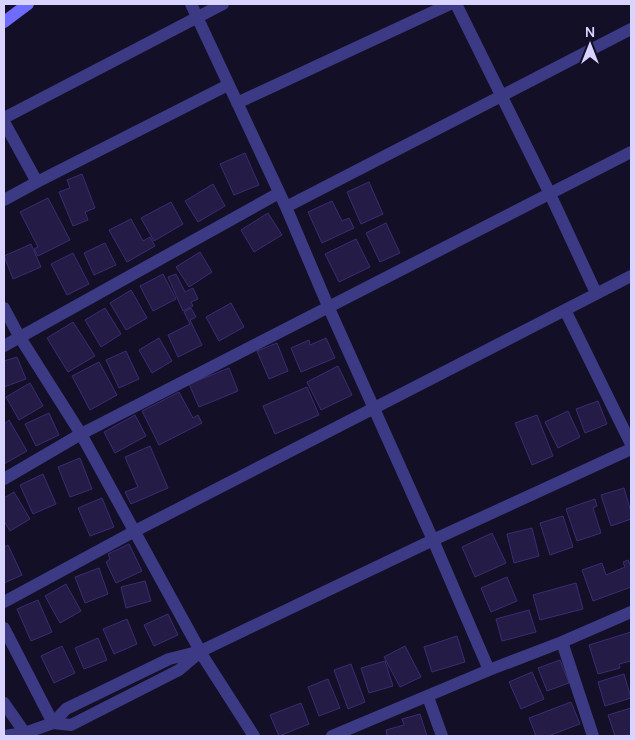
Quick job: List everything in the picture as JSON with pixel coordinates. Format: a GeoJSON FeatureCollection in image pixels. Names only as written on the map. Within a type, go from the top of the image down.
{"type":"FeatureCollection","features":[{"type":"Feature","properties":{"kind":"main road"},"geometry":{"type":"LineString","coordinates":[[4,22],[28,4]]}},
{"type":"Feature","properties":{"kind":"street"},"geometry":{"type":"LineString","coordinates":[[191,4],[286,207],[489,670]]}},
{"type":"Feature","properties":{"kind":"street"},"geometry":{"type":"LineString","coordinates":[[37,182],[4,120],[223,4]]}},
{"type":"Feature","properties":{"kind":"street"},"geometry":{"type":"LineString","coordinates":[[237,103],[450,4]]}},
{"type":"Feature","properties":{"kind":"street"},"geometry":{"type":"LineString","coordinates":[[456,4],[550,194],[596,293]]}},
{"type":"Feature","properties":{"kind":"street"},"geometry":{"type":"LineString","coordinates":[[286,207],[631,29]]}},
{"type":"Feature","properties":{"kind":"street"},"geometry":{"type":"LineString","coordinates":[[4,200],[228,85]]}},
{"type":"Feature","properties":{"kind":"street"},"geometry":{"type":"LineString","coordinates":[[4,479],[80,434],[631,152]]}},
{"type":"Feature","properties":{"kind":"street"},"geometry":{"type":"LineString","coordinates":[[4,346],[279,193]]}},
{"type":"Feature","properties":{"kind":"street"},"geometry":{"type":"LineString","coordinates":[[4,602],[135,531],[631,276]]}},
{"type":"Feature","properties":{"kind":"street"},"geometry":{"type":"LineString","coordinates":[[4,308],[19,336],[80,434],[201,651],[254,736]]}},
{"type":"Feature","properties":{"kind":"street"},"geometry":{"type":"LineString","coordinates":[[566,310],[631,444]]}},
{"type":"Feature","properties":{"kind":"street"},"geometry":{"type":"LineString","coordinates":[[7,735],[26,735],[53,723],[66,709],[169,659],[201,651],[433,540],[631,449]]}},
{"type":"Feature","properties":{"kind":"street"},"geometry":{"type":"LineString","coordinates":[[332,736],[631,612]]}},
{"type":"Feature","properties":{"kind":"street"},"geometry":{"type":"LineString","coordinates":[[4,628],[53,723]]}},
{"type":"Feature","properties":{"kind":"street"},"geometry":{"type":"LineString","coordinates":[[562,642],[593,736]]}},
{"type":"Feature","properties":{"kind":"street"},"geometry":{"type":"LineString","coordinates":[[428,697],[442,736]]}},
{"type":"Feature","properties":{"kind":"street"},"geometry":{"type":"LineString","coordinates":[[4,703],[26,735]]}},
{"type":"Feature","properties":{"kind":"building"},"geometry":{"type":"Polygon","coordinates":[[[245,153],[259,185],[234,195],[220,164],[245,153]]]}},
{"type":"Feature","properties":{"kind":"building"},"geometry":{"type":"Polygon","coordinates":[[[82,174],[95,208],[85,212],[88,220],[73,226],[59,192],[70,188],[67,180],[82,174]]]}},
{"type":"Feature","properties":{"kind":"building"},"geometry":{"type":"Polygon","coordinates":[[[369,182],[383,214],[361,224],[347,192],[369,182]]]}},
{"type":"Feature","properties":{"kind":"building"},"geometry":{"type":"Polygon","coordinates":[[[213,184],[225,206],[198,222],[185,201],[213,184]]]}},
{"type":"Feature","properties":{"kind":"building"},"geometry":{"type":"Polygon","coordinates":[[[48,198],[70,240],[38,256],[34,249],[38,247],[20,212],[48,198]]]}},
{"type":"Feature","properties":{"kind":"building"},"geometry":{"type":"Polygon","coordinates":[[[332,201],[342,221],[349,218],[354,228],[322,243],[308,212],[332,201]]]}},
{"type":"Feature","properties":{"kind":"building"},"geometry":{"type":"Polygon","coordinates":[[[171,202],[183,224],[154,241],[141,218],[171,202]]]}},
{"type":"Feature","properties":{"kind":"building"},"geometry":{"type":"Polygon","coordinates":[[[268,213],[282,235],[254,252],[241,230],[268,213]]]}},
{"type":"Feature","properties":{"kind":"building"},"geometry":{"type":"Polygon","coordinates":[[[131,219],[143,241],[150,237],[155,246],[127,262],[109,230],[131,219]]]}},
{"type":"Feature","properties":{"kind":"building"},"geometry":{"type":"Polygon","coordinates":[[[386,223],[400,253],[380,262],[366,233],[386,223]]]}},
{"type":"Feature","properties":{"kind":"building"},"geometry":{"type":"Polygon","coordinates":[[[356,239],[370,267],[339,282],[325,254],[356,239]]]}},
{"type":"Feature","properties":{"kind":"building"},"geometry":{"type":"Polygon","coordinates":[[[105,243],[116,265],[94,275],[84,253],[105,243]]]}},
{"type":"Feature","properties":{"kind":"building"},"geometry":{"type":"Polygon","coordinates":[[[31,244],[41,267],[13,279],[4,256],[31,244]]]}},
{"type":"Feature","properties":{"kind":"building"},"geometry":{"type":"Polygon","coordinates":[[[200,252],[212,272],[189,287],[176,267],[200,252]]]}},
{"type":"Feature","properties":{"kind":"building"},"geometry":{"type":"Polygon","coordinates":[[[73,253],[89,284],[67,295],[51,264],[73,253]]]}},
{"type":"Feature","properties":{"kind":"building"},"geometry":{"type":"Polygon","coordinates":[[[163,274],[176,299],[153,311],[140,286],[163,274]]]}},
{"type":"Feature","properties":{"kind":"building"},"geometry":{"type":"Polygon","coordinates":[[[176,274],[185,292],[193,288],[198,299],[191,302],[193,306],[183,311],[168,277],[176,274]]]}},
{"type":"Feature","properties":{"kind":"building"},"geometry":{"type":"Polygon","coordinates":[[[131,290],[147,318],[126,330],[110,303],[131,290]]]}},
{"type":"Feature","properties":{"kind":"building"},"geometry":{"type":"Polygon","coordinates":[[[231,303],[244,327],[219,341],[206,317],[231,303]]]}},
{"type":"Feature","properties":{"kind":"building"},"geometry":{"type":"Polygon","coordinates":[[[105,308],[121,334],[101,347],[85,320],[105,308]]]}},
{"type":"Feature","properties":{"kind":"building"},"geometry":{"type":"Polygon","coordinates":[[[191,308],[196,317],[190,320],[202,345],[178,357],[168,335],[190,324],[184,312],[191,308]]]}},
{"type":"Feature","properties":{"kind":"building"},"geometry":{"type":"Polygon","coordinates":[[[73,322],[95,356],[68,372],[47,338],[73,322]]]}},
{"type":"Feature","properties":{"kind":"building"},"geometry":{"type":"Polygon","coordinates":[[[159,338],[172,361],[152,373],[139,350],[159,338]]]}},
{"type":"Feature","properties":{"kind":"building"},"geometry":{"type":"Polygon","coordinates":[[[326,338],[335,358],[301,372],[291,348],[309,340],[310,345],[326,338]]]}},
{"type":"Feature","properties":{"kind":"building"},"geometry":{"type":"Polygon","coordinates":[[[277,343],[288,371],[269,379],[257,351],[277,343]]]}},
{"type":"Feature","properties":{"kind":"building"},"geometry":{"type":"Polygon","coordinates":[[[126,351],[139,379],[119,388],[106,360],[126,351]]]}},
{"type":"Feature","properties":{"kind":"building"},"geometry":{"type":"Polygon","coordinates":[[[17,357],[26,379],[4,387],[4,361],[17,357]]]}},
{"type":"Feature","properties":{"kind":"building"},"geometry":{"type":"Polygon","coordinates":[[[99,362],[117,395],[90,410],[72,376],[99,362]]]}},
{"type":"Feature","properties":{"kind":"building"},"geometry":{"type":"Polygon","coordinates":[[[338,366],[352,395],[321,410],[307,382],[338,366]]]}},
{"type":"Feature","properties":{"kind":"building"},"geometry":{"type":"Polygon","coordinates":[[[229,368],[238,391],[199,407],[189,384],[229,368]]]}},
{"type":"Feature","properties":{"kind":"building"},"geometry":{"type":"Polygon","coordinates":[[[30,383],[43,406],[19,420],[6,397],[30,383]]]}},
{"type":"Feature","properties":{"kind":"building"},"geometry":{"type":"Polygon","coordinates":[[[307,387],[319,415],[275,434],[263,406],[307,387]]]}},
{"type":"Feature","properties":{"kind":"building"},"geometry":{"type":"Polygon","coordinates":[[[179,392],[193,418],[198,415],[202,423],[159,445],[142,411],[179,392]]]}},
{"type":"Feature","properties":{"kind":"building"},"geometry":{"type":"Polygon","coordinates":[[[598,401],[607,424],[585,433],[576,409],[598,401]]]}},
{"type":"Feature","properties":{"kind":"building"},"geometry":{"type":"Polygon","coordinates":[[[568,411],[580,437],[558,448],[545,422],[568,411]]]}},
{"type":"Feature","properties":{"kind":"building"},"geometry":{"type":"Polygon","coordinates":[[[49,413],[59,435],[36,446],[25,424],[49,413]]]}},
{"type":"Feature","properties":{"kind":"building"},"geometry":{"type":"Polygon","coordinates":[[[135,415],[146,436],[115,453],[104,432],[135,415]]]}},
{"type":"Feature","properties":{"kind":"building"},"geometry":{"type":"Polygon","coordinates":[[[537,415],[553,456],[532,465],[515,423],[537,415]]]}},
{"type":"Feature","properties":{"kind":"building"},"geometry":{"type":"Polygon","coordinates":[[[9,420],[27,451],[4,464],[4,424],[9,420]]]}},
{"type":"Feature","properties":{"kind":"building"},"geometry":{"type":"Polygon","coordinates":[[[150,446],[168,488],[131,504],[125,492],[138,487],[125,457],[150,446]]]}},
{"type":"Feature","properties":{"kind":"building"},"geometry":{"type":"Polygon","coordinates":[[[80,458],[92,489],[70,497],[58,467],[80,458]]]}},
{"type":"Feature","properties":{"kind":"building"},"geometry":{"type":"Polygon","coordinates":[[[43,474],[56,504],[33,514],[20,485],[43,474]]]}},
{"type":"Feature","properties":{"kind":"building"},"geometry":{"type":"Polygon","coordinates":[[[624,488],[631,512],[631,519],[611,526],[601,495],[624,488]]]}},
{"type":"Feature","properties":{"kind":"building"},"geometry":{"type":"Polygon","coordinates":[[[14,492],[30,519],[10,531],[4,521],[4,498],[14,492]]]}},
{"type":"Feature","properties":{"kind":"building"},"geometry":{"type":"Polygon","coordinates":[[[102,498],[114,527],[90,536],[78,508],[102,498]]]}},
{"type":"Feature","properties":{"kind":"building"},"geometry":{"type":"Polygon","coordinates":[[[595,499],[597,506],[593,508],[601,533],[577,541],[566,509],[595,499]]]}},
{"type":"Feature","properties":{"kind":"building"},"geometry":{"type":"Polygon","coordinates":[[[563,516],[573,547],[550,555],[540,523],[563,516]]]}},
{"type":"Feature","properties":{"kind":"building"},"geometry":{"type":"Polygon","coordinates":[[[532,528],[539,556],[514,563],[507,534],[532,528]]]}},
{"type":"Feature","properties":{"kind":"building"},"geometry":{"type":"Polygon","coordinates":[[[492,533],[506,563],[475,577],[462,547],[492,533]]]}},
{"type":"Feature","properties":{"kind":"building"},"geometry":{"type":"Polygon","coordinates":[[[129,544],[142,571],[116,583],[106,562],[110,559],[108,554],[129,544]]]}},
{"type":"Feature","properties":{"kind":"building"},"geometry":{"type":"Polygon","coordinates":[[[8,545],[22,575],[4,583],[4,547],[8,545]]]}},
{"type":"Feature","properties":{"kind":"building"},"geometry":{"type":"Polygon","coordinates":[[[628,560],[631,567],[631,587],[593,601],[582,570],[602,563],[606,575],[625,567],[623,562],[628,560]]]}},
{"type":"Feature","properties":{"kind":"building"},"geometry":{"type":"Polygon","coordinates":[[[99,568],[108,594],[85,603],[75,577],[99,568]]]}},
{"type":"Feature","properties":{"kind":"building"},"geometry":{"type":"Polygon","coordinates":[[[507,577],[517,601],[491,612],[481,588],[507,577]]]}},
{"type":"Feature","properties":{"kind":"building"},"geometry":{"type":"Polygon","coordinates":[[[145,581],[151,601],[126,608],[121,587],[145,581]]]}},
{"type":"Feature","properties":{"kind":"building"},"geometry":{"type":"Polygon","coordinates":[[[576,583],[583,609],[540,620],[533,595],[576,583]]]}},
{"type":"Feature","properties":{"kind":"building"},"geometry":{"type":"Polygon","coordinates":[[[66,584],[81,611],[60,623],[45,596],[66,584]]]}},
{"type":"Feature","properties":{"kind":"building"},"geometry":{"type":"Polygon","coordinates":[[[38,600],[52,632],[31,641],[17,609],[38,600]]]}},
{"type":"Feature","properties":{"kind":"building"},"geometry":{"type":"Polygon","coordinates":[[[529,610],[536,632],[502,641],[496,619],[529,610]]]}},
{"type":"Feature","properties":{"kind":"building"},"geometry":{"type":"Polygon","coordinates":[[[168,614],[178,635],[154,646],[144,625],[168,614]]]}},
{"type":"Feature","properties":{"kind":"building"},"geometry":{"type":"Polygon","coordinates":[[[127,619],[137,644],[114,654],[103,629],[127,619]]]}},
{"type":"Feature","properties":{"kind":"building"},"geometry":{"type":"Polygon","coordinates":[[[631,632],[631,661],[619,664],[620,668],[598,674],[589,645],[631,632]]]}},
{"type":"Feature","properties":{"kind":"building"},"geometry":{"type":"Polygon","coordinates":[[[457,636],[465,662],[432,672],[424,647],[457,636]]]}},
{"type":"Feature","properties":{"kind":"building"},"geometry":{"type":"Polygon","coordinates":[[[98,638],[107,660],[84,669],[75,648],[98,638]]]}},
{"type":"Feature","properties":{"kind":"building"},"geometry":{"type":"Polygon","coordinates":[[[62,646],[75,673],[54,683],[41,656],[62,646]]]}},
{"type":"Feature","properties":{"kind":"building"},"geometry":{"type":"Polygon","coordinates":[[[405,646],[421,677],[400,687],[384,657],[405,646]]]}},
{"type":"Feature","properties":{"kind":"building"},"geometry":{"type":"Polygon","coordinates":[[[560,660],[569,683],[547,691],[538,668],[560,660]]]}},
{"type":"Feature","properties":{"kind":"building"},"geometry":{"type":"Polygon","coordinates":[[[385,661],[393,686],[369,693],[361,668],[385,661]]]}},
{"type":"Feature","properties":{"kind":"building"},"geometry":{"type":"Polygon","coordinates":[[[351,664],[365,702],[348,709],[334,670],[351,664]]]}},
{"type":"Feature","properties":{"kind":"building"},"geometry":{"type":"Polygon","coordinates":[[[532,672],[544,699],[521,709],[509,682],[532,672]]]}},
{"type":"Feature","properties":{"kind":"building"},"geometry":{"type":"Polygon","coordinates":[[[624,674],[631,698],[605,706],[598,682],[624,674]]]}},
{"type":"Feature","properties":{"kind":"building"},"geometry":{"type":"Polygon","coordinates":[[[328,679],[340,708],[319,716],[308,687],[328,679]]]}},
{"type":"Feature","properties":{"kind":"building"},"geometry":{"type":"Polygon","coordinates":[[[571,702],[580,724],[548,736],[536,736],[529,718],[571,702]]]}},
{"type":"Feature","properties":{"kind":"building"},"geometry":{"type":"Polygon","coordinates":[[[301,703],[309,724],[279,736],[270,715],[301,703]]]}},
{"type":"Feature","properties":{"kind":"building"},"geometry":{"type":"Polygon","coordinates":[[[631,708],[631,735],[615,736],[608,715],[631,708]]]}},
{"type":"Feature","properties":{"kind":"building"},"geometry":{"type":"Polygon","coordinates":[[[420,714],[427,736],[387,736],[386,730],[404,725],[402,719],[420,714]]]}}]}
